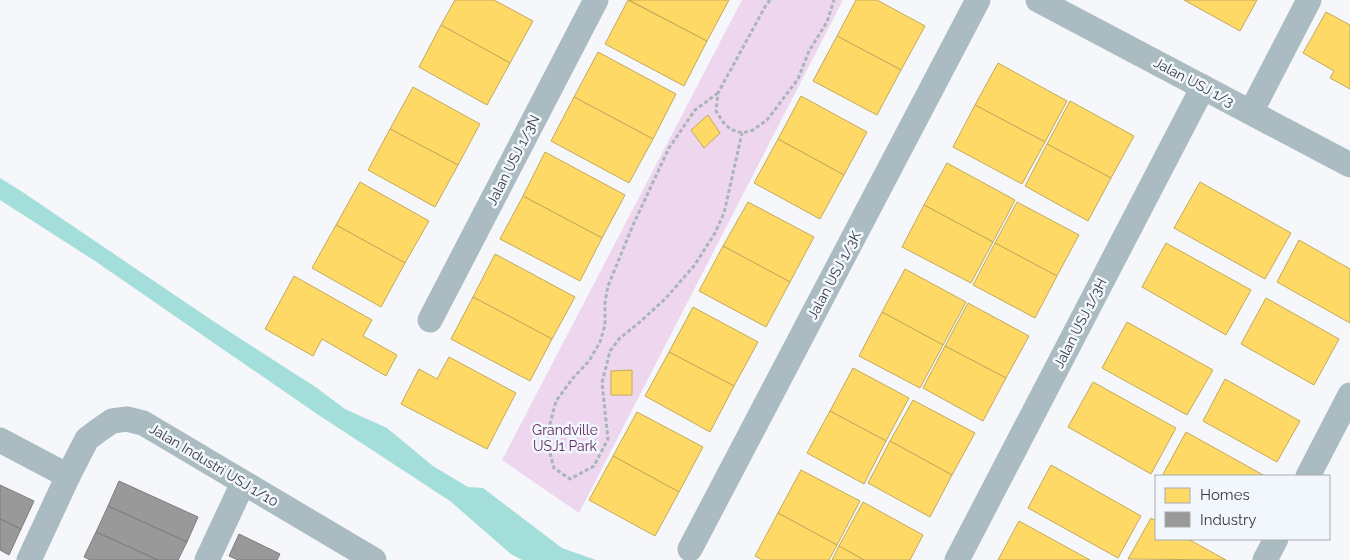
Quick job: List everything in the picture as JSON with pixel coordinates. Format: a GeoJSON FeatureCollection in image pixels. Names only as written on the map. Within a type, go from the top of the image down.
{"type":"FeatureCollection","features":[{"type":"Feature","properties":{"kind":"street","name":"Jalan USJ 1/3N"},"geometry":{"type":"LineString","coordinates":[[430,320],[596,0]]}},
{"type":"Feature","properties":{"kind":"street","name":"Jalan USJ 1/3K"},"geometry":{"type":"LineString","coordinates":[[690,549],[978,0]]}},
{"type":"Feature","properties":{"kind":"street","name":"Jalan USJ 1/3"},"geometry":{"type":"LineString","coordinates":[[1038,0],[1350,165]]}},
{"type":"Feature","properties":{"kind":"street"},"geometry":{"type":"LineString","coordinates":[[1251,112],[1309,0]]}},
{"type":"Feature","properties":{"kind":"street","name":"Jalan USJ 1/3H"},"geometry":{"type":"LineString","coordinates":[[957,560],[1203,87]]}},
{"type":"Feature","properties":{"kind":"street"},"geometry":{"type":"LineString","coordinates":[[1309,475],[1350,395]]}},
{"type":"Feature","properties":{"kind":"street","name":"Jalan Industri USJ 1/10"},"geometry":{"type":"LineString","coordinates":[[29,560],[87,440],[112,421],[127,419],[143,423],[374,560]]}},
{"type":"Feature","properties":{"kind":"street"},"geometry":{"type":"LineString","coordinates":[[0,440],[68,476]]}},
{"type":"Feature","properties":{"kind":"street"},"geometry":{"type":"LineString","coordinates":[[207,560],[243,483]]}},
{"type":"Feature","properties":{"kind":"street"},"geometry":{"type":"LineString","coordinates":[[1265,560],[1275,540]]}},
{"type":"Feature","properties":{"kind":"path"},"geometry":{"type":"LineString","coordinates":[[770,0],[718,93],[716,112],[722,122],[730,129],[742,133],[753,130],[767,120],[798,79],[809,51],[827,22],[834,0]]}},
{"type":"Feature","properties":{"kind":"path"},"geometry":{"type":"LineString","coordinates":[[718,93],[695,110],[669,148],[633,225],[608,286],[605,302],[605,325],[600,342],[589,361],[573,378],[556,401],[548,432],[550,453],[554,468],[570,479],[594,466],[608,439],[602,383],[610,351],[619,339],[666,299],[694,266],[715,233],[724,213],[742,133]]}},
{"type":"Feature","properties":{"kind":"green space","name":"Grandville USJ1 Park"},"geometry":{"type":"Polygon","coordinates":[[[742,0],[843,0],[579,513],[502,460],[742,0]]]}},
{"type":"Feature","properties":{"kind":"water"},"geometry":{"type":"Polygon","coordinates":[[[0,178],[216,323],[317,388],[345,409],[387,428],[433,466],[468,487],[483,488],[562,548],[596,560],[522,560],[511,554],[450,501],[317,414],[95,261],[0,200],[0,178]]]}},
{"type":"Feature","properties":{"kind":"building: Homes"},"geometry":{"type":"Polygon","coordinates":[[[455,0],[494,0],[533,21],[510,63],[441,25],[455,0]]]}},
{"type":"Feature","properties":{"kind":"building: Homes"},"geometry":{"type":"Polygon","coordinates":[[[628,0],[707,41],[684,86],[605,44],[628,0]]]}},
{"type":"Feature","properties":{"kind":"building: Homes"},"geometry":{"type":"Polygon","coordinates":[[[629,0],[729,0],[707,41],[629,0]]]}},
{"type":"Feature","properties":{"kind":"building: Homes"},"geometry":{"type":"Polygon","coordinates":[[[856,0],[877,0],[925,26],[901,70],[837,36],[856,0]]]}},
{"type":"Feature","properties":{"kind":"building: Homes"},"geometry":{"type":"Polygon","coordinates":[[[1184,0],[1257,0],[1240,31],[1184,0]]]}},
{"type":"Feature","properties":{"kind":"building: Homes"},"geometry":{"type":"Polygon","coordinates":[[[1326,12],[1350,25],[1350,89],[1330,78],[1334,71],[1303,53],[1326,12]]]}},
{"type":"Feature","properties":{"kind":"building: Homes"},"geometry":{"type":"Polygon","coordinates":[[[441,25],[510,63],[487,105],[419,67],[441,25]]]}},
{"type":"Feature","properties":{"kind":"building: Homes"},"geometry":{"type":"Polygon","coordinates":[[[837,36],[901,70],[877,115],[813,81],[837,36]]]}},
{"type":"Feature","properties":{"kind":"building: Homes"},"geometry":{"type":"Polygon","coordinates":[[[598,52],[676,94],[653,139],[574,97],[598,52]]]}},
{"type":"Feature","properties":{"kind":"building: Homes"},"geometry":{"type":"Polygon","coordinates":[[[998,63],[1067,101],[1045,142],[975,105],[998,63]]]}},
{"type":"Feature","properties":{"kind":"building: Homes"},"geometry":{"type":"Polygon","coordinates":[[[413,87],[480,124],[458,165],[390,129],[413,87]]]}},
{"type":"Feature","properties":{"kind":"building: Homes"},"geometry":{"type":"Polygon","coordinates":[[[801,96],[867,132],[844,175],[778,139],[801,96]]]}},
{"type":"Feature","properties":{"kind":"building: Homes"},"geometry":{"type":"Polygon","coordinates":[[[574,97],[653,139],[629,183],[551,141],[574,97]]]}},
{"type":"Feature","properties":{"kind":"building: Homes"},"geometry":{"type":"Polygon","coordinates":[[[1070,101],[1134,136],[1111,178],[1047,144],[1070,101]]]}},
{"type":"Feature","properties":{"kind":"building: Homes"},"geometry":{"type":"Polygon","coordinates":[[[975,105],[1045,142],[1022,184],[953,147],[975,105]]]}},
{"type":"Feature","properties":{"kind":"building: Homes"},"geometry":{"type":"Polygon","coordinates":[[[708,115],[720,133],[704,148],[691,130],[708,115]]]}},
{"type":"Feature","properties":{"kind":"building: Homes"},"geometry":{"type":"Polygon","coordinates":[[[390,129],[458,165],[435,207],[368,170],[390,129]]]}},
{"type":"Feature","properties":{"kind":"building: Homes"},"geometry":{"type":"Polygon","coordinates":[[[778,139],[844,175],[820,219],[754,183],[778,139]]]}},
{"type":"Feature","properties":{"kind":"building: Homes"},"geometry":{"type":"Polygon","coordinates":[[[1047,144],[1111,178],[1088,221],[1025,186],[1047,144]]]}},
{"type":"Feature","properties":{"kind":"building: Homes"},"geometry":{"type":"Polygon","coordinates":[[[545,152],[625,195],[602,238],[523,196],[545,152]]]}},
{"type":"Feature","properties":{"kind":"building: Homes"},"geometry":{"type":"Polygon","coordinates":[[[947,163],[1015,200],[993,242],[924,205],[947,163]]]}},
{"type":"Feature","properties":{"kind":"building: Homes"},"geometry":{"type":"Polygon","coordinates":[[[360,182],[429,221],[405,263],[336,225],[360,182]]]}},
{"type":"Feature","properties":{"kind":"building: Homes"},"geometry":{"type":"Polygon","coordinates":[[[1200,182],[1291,233],[1265,279],[1174,228],[1200,182]]]}},
{"type":"Feature","properties":{"kind":"building: Homes"},"geometry":{"type":"Polygon","coordinates":[[[523,196],[602,238],[580,281],[500,239],[523,196]]]}},
{"type":"Feature","properties":{"kind":"building: Homes"},"geometry":{"type":"Polygon","coordinates":[[[748,202],[814,237],[790,282],[723,246],[748,202]]]}},
{"type":"Feature","properties":{"kind":"building: Homes"},"geometry":{"type":"Polygon","coordinates":[[[1017,202],[1079,235],[1057,276],[995,243],[1017,202]]]}},
{"type":"Feature","properties":{"kind":"building: Homes"},"geometry":{"type":"Polygon","coordinates":[[[924,205],[993,242],[971,283],[902,247],[924,205]]]}},
{"type":"Feature","properties":{"kind":"building: Homes"},"geometry":{"type":"Polygon","coordinates":[[[336,225],[405,263],[381,307],[312,268],[336,225]]]}},
{"type":"Feature","properties":{"kind":"building: Homes"},"geometry":{"type":"Polygon","coordinates":[[[1299,240],[1350,269],[1350,323],[1277,282],[1299,240]]]}},
{"type":"Feature","properties":{"kind":"building: Homes"},"geometry":{"type":"Polygon","coordinates":[[[995,243],[1057,276],[1035,318],[973,285],[995,243]]]}},
{"type":"Feature","properties":{"kind":"building: Homes"},"geometry":{"type":"Polygon","coordinates":[[[1166,243],[1251,290],[1226,335],[1142,287],[1166,243]]]}},
{"type":"Feature","properties":{"kind":"building: Homes"},"geometry":{"type":"Polygon","coordinates":[[[723,246],[790,282],[766,327],[699,291],[723,246]]]}},
{"type":"Feature","properties":{"kind":"building: Homes"},"geometry":{"type":"Polygon","coordinates":[[[495,254],[575,297],[552,339],[473,297],[495,254]]]}},
{"type":"Feature","properties":{"kind":"building: Homes"},"geometry":{"type":"Polygon","coordinates":[[[905,269],[966,302],[943,345],[882,312],[905,269]]]}},
{"type":"Feature","properties":{"kind":"building: Homes"},"geometry":{"type":"Polygon","coordinates":[[[294,276],[372,320],[363,336],[397,355],[386,376],[322,339],[313,356],[265,329],[294,276]]]}},
{"type":"Feature","properties":{"kind":"building: Homes"},"geometry":{"type":"Polygon","coordinates":[[[473,297],[552,339],[530,381],[451,339],[473,297]]]}},
{"type":"Feature","properties":{"kind":"building: Homes"},"geometry":{"type":"Polygon","coordinates":[[[1266,298],[1339,339],[1314,385],[1241,344],[1266,298]]]}},
{"type":"Feature","properties":{"kind":"building: Homes"},"geometry":{"type":"Polygon","coordinates":[[[968,303],[1029,336],[1006,378],[945,346],[968,303]]]}},
{"type":"Feature","properties":{"kind":"building: Homes"},"geometry":{"type":"Polygon","coordinates":[[[693,307],[758,342],[734,386],[669,352],[693,307]]]}},
{"type":"Feature","properties":{"kind":"building: Homes"},"geometry":{"type":"Polygon","coordinates":[[[882,312],[943,345],[920,388],[859,356],[882,312]]]}},
{"type":"Feature","properties":{"kind":"building: Homes"},"geometry":{"type":"Polygon","coordinates":[[[1127,322],[1213,370],[1187,415],[1102,368],[1127,322]]]}},
{"type":"Feature","properties":{"kind":"building: Homes"},"geometry":{"type":"Polygon","coordinates":[[[945,346],[1006,378],[983,421],[923,388],[945,346]]]}},
{"type":"Feature","properties":{"kind":"building: Homes"},"geometry":{"type":"Polygon","coordinates":[[[669,352],[734,386],[710,432],[645,396],[669,352]]]}},
{"type":"Feature","properties":{"kind":"building: Homes"},"geometry":{"type":"Polygon","coordinates":[[[449,357],[516,393],[487,449],[401,404],[419,369],[437,379],[449,357]]]}},
{"type":"Feature","properties":{"kind":"building: Homes"},"geometry":{"type":"Polygon","coordinates":[[[853,368],[909,398],[886,441],[830,411],[853,368]]]}},
{"type":"Feature","properties":{"kind":"building: Homes"},"geometry":{"type":"Polygon","coordinates":[[[632,370],[632,395],[611,395],[611,371],[632,370]]]}},
{"type":"Feature","properties":{"kind":"building: Homes"},"geometry":{"type":"Polygon","coordinates":[[[1225,379],[1300,421],[1277,462],[1203,421],[1225,379]]]}},
{"type":"Feature","properties":{"kind":"building: Homes"},"geometry":{"type":"Polygon","coordinates":[[[1093,382],[1176,428],[1151,474],[1068,427],[1093,382]]]}},
{"type":"Feature","properties":{"kind":"building: Homes"},"geometry":{"type":"Polygon","coordinates":[[[913,400],[975,433],[952,475],[890,441],[913,400]]]}},
{"type":"Feature","properties":{"kind":"building: Homes"},"geometry":{"type":"Polygon","coordinates":[[[830,411],[886,441],[864,484],[807,453],[830,411]]]}},
{"type":"Feature","properties":{"kind":"building: Homes"},"geometry":{"type":"Polygon","coordinates":[[[637,412],[703,447],[679,492],[613,456],[637,412]]]}},
{"type":"Feature","properties":{"kind":"building: Homes"},"geometry":{"type":"Polygon","coordinates":[[[1186,432],[1263,475],[1163,475],[1186,432]]]}},
{"type":"Feature","properties":{"kind":"building: Homes"},"geometry":{"type":"Polygon","coordinates":[[[890,441],[952,475],[930,517],[868,483],[890,441]]]}},
{"type":"Feature","properties":{"kind":"building: Homes"},"geometry":{"type":"Polygon","coordinates":[[[613,456],[679,492],[655,536],[589,500],[613,456]]]}},
{"type":"Feature","properties":{"kind":"building: Homes"},"geometry":{"type":"Polygon","coordinates":[[[1051,465],[1141,516],[1118,558],[1028,508],[1051,465]]]}},
{"type":"Feature","properties":{"kind":"building: Homes"},"geometry":{"type":"Polygon","coordinates":[[[801,470],[860,501],[837,545],[778,513],[801,470]]]}},
{"type":"Feature","properties":{"kind":"building: Homes"},"geometry":{"type":"Polygon","coordinates":[[[863,502],[923,535],[910,560],[864,560],[839,546],[863,502]]]}},
{"type":"Feature","properties":{"kind":"building: Homes"},"geometry":{"type":"Polygon","coordinates":[[[778,513],[837,545],[829,560],[762,560],[755,556],[778,513]]]}},
{"type":"Feature","properties":{"kind":"building: Homes"},"geometry":{"type":"Polygon","coordinates":[[[1151,518],[1155,520],[1155,540],[1190,540],[1226,560],[1128,559],[1151,518]]]}},
{"type":"Feature","properties":{"kind":"building: Homes"},"geometry":{"type":"Polygon","coordinates":[[[1019,521],[1090,560],[998,560],[1019,521]]]}},
{"type":"Feature","properties":{"kind":"building: Homes"},"geometry":{"type":"Polygon","coordinates":[[[839,546],[864,560],[832,560],[839,546]]]}},
{"type":"Feature","properties":{"kind":"building: Industry"},"geometry":{"type":"Polygon","coordinates":[[[119,481],[198,517],[187,542],[108,506],[119,481]]]}},
{"type":"Feature","properties":{"kind":"building: Industry"},"geometry":{"type":"Polygon","coordinates":[[[0,485],[34,501],[21,529],[0,519],[0,485]]]}},
{"type":"Feature","properties":{"kind":"building: Industry"},"geometry":{"type":"Polygon","coordinates":[[[108,506],[187,542],[178,560],[158,560],[96,532],[108,506]]]}},
{"type":"Feature","properties":{"kind":"building: Industry"},"geometry":{"type":"Polygon","coordinates":[[[0,519],[21,529],[9,555],[0,550],[0,519]]]}},
{"type":"Feature","properties":{"kind":"building: Industry"},"geometry":{"type":"Polygon","coordinates":[[[96,532],[158,560],[90,560],[84,557],[96,532]]]}},
{"type":"Feature","properties":{"kind":"building: Industry"},"geometry":{"type":"Polygon","coordinates":[[[239,534],[280,554],[277,560],[238,560],[229,556],[239,534]]]}}]}
